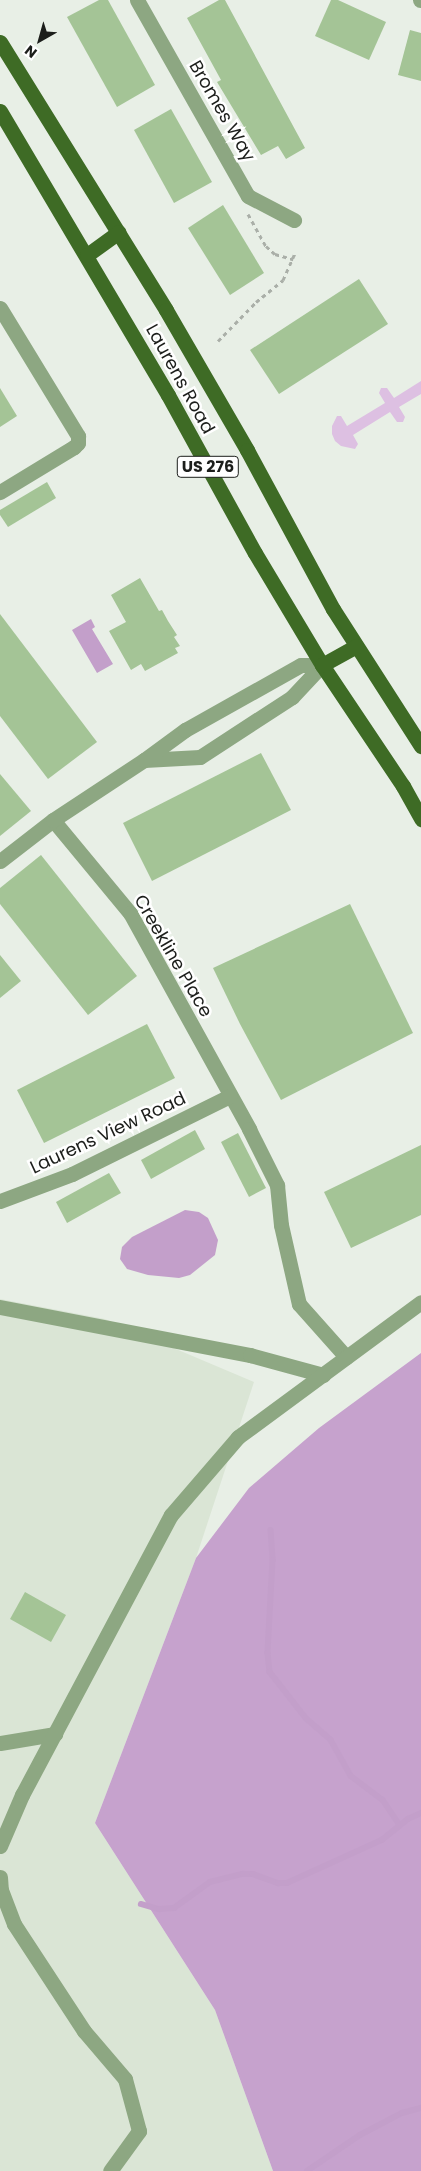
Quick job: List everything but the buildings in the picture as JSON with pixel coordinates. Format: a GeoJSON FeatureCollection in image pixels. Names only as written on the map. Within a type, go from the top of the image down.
{"type":"FeatureCollection","features":[{"type":"Feature","properties":{"kind":"main road","name":"Laurens Road"},"geometry":{"type":"LineString","coordinates":[[0,42],[119,232],[247,450],[333,609],[421,746]]}},
{"type":"Feature","properties":{"kind":"main road","name":"Laurens Road"},"geometry":{"type":"LineString","coordinates":[[0,111],[87,255],[168,395],[255,553],[322,665],[404,786],[421,819]]}},
{"type":"Feature","properties":{"kind":"main road"},"geometry":{"type":"LineString","coordinates":[[87,255],[119,232]]}},
{"type":"Feature","properties":{"kind":"main road"},"geometry":{"type":"LineString","coordinates":[[322,665],[356,646]]}},
{"type":"Feature","properties":{"kind":"street","name":"Bromes Way"},"geometry":{"type":"LineString","coordinates":[[137,0],[248,196],[294,220]]}},
{"type":"Feature","properties":{"kind":"street"},"geometry":{"type":"LineString","coordinates":[[0,308],[78,436],[78,443],[0,492]]}},
{"type":"Feature","properties":{"kind":"street"},"geometry":{"type":"LineString","coordinates":[[0,862],[53,820],[144,760],[185,730],[302,665],[322,665]]}},
{"type":"Feature","properties":{"kind":"street"},"geometry":{"type":"LineString","coordinates":[[144,760],[200,758],[292,697],[322,665]]}},
{"type":"Feature","properties":{"kind":"street","name":"Creekline Place"},"geometry":{"type":"LineString","coordinates":[[53,820],[130,913],[230,1096],[276,1185],[281,1225],[298,1304],[346,1357]]}},
{"type":"Feature","properties":{"kind":"street","name":"Laurens View Road"},"geometry":{"type":"LineString","coordinates":[[0,1201],[72,1174],[230,1096]]}},
{"type":"Feature","properties":{"kind":"street"},"geometry":{"type":"LineString","coordinates":[[0,1846],[22,1795],[171,1515],[238,1437],[421,1302]]}},
{"type":"Feature","properties":{"kind":"street"},"geometry":{"type":"LineString","coordinates":[[0,1307],[250,1355],[322,1375]]}},
{"type":"Feature","properties":{"kind":"street"},"geometry":{"type":"LineString","coordinates":[[0,1743],[55,1734]]}},
{"type":"Feature","properties":{"kind":"street"},"geometry":{"type":"LineString","coordinates":[[0,1877],[1,1890],[14,1924],[84,2031],[125,2079],[139,2131],[110,2171]]}},
{"type":"Feature","properties":{"kind":"path"},"geometry":{"type":"LineString","coordinates":[[218,341],[256,302],[283,280],[294,252]]}},
{"type":"Feature","properties":{"kind":"shaded area"},"geometry":{"type":"Polygon","coordinates":[[[421,381],[421,394],[399,407],[405,417],[403,422],[397,422],[390,412],[353,435],[358,444],[355,449],[341,446],[335,441],[332,434],[332,426],[337,416],[341,416],[347,426],[385,403],[379,393],[381,388],[387,388],[394,398],[421,381]]]}},
{"type":"Feature","properties":{"kind":"shaded area"},"geometry":{"type":"Polygon","coordinates":[[[91,619],[95,627],[92,629],[113,664],[97,673],[72,630],[91,619]]]}},
{"type":"Feature","properties":{"kind":"shaded area"},"geometry":{"type":"Polygon","coordinates":[[[185,1210],[199,1212],[208,1218],[218,1240],[215,1255],[190,1275],[179,1278],[148,1275],[127,1269],[120,1259],[122,1247],[132,1237],[185,1210]]]}},
{"type":"Feature","properties":{"kind":"shaded area"},"geometry":{"type":"Polygon","coordinates":[[[0,1299],[105,1319],[254,1382],[196,1558],[95,1823],[215,2010],[273,2171],[0,2171],[0,1299]]]}},
{"type":"Feature","properties":{"kind":"shaded area"},"geometry":{"type":"Polygon","coordinates":[[[421,1353],[421,2171],[273,2171],[215,2010],[95,1823],[196,1558],[249,1488],[319,1428],[421,1353]]]}},
{"type":"Feature","properties":{"kind":"waterway"},"geometry":{"type":"LineString","coordinates":[[271,1530],[273,1560],[268,1653],[270,1672],[306,1718],[331,1740],[351,1776],[383,1800],[400,1825]]}},
{"type":"Feature","properties":{"kind":"waterway"},"geometry":{"type":"LineString","coordinates":[[141,1904],[159,1909],[174,1908],[210,1882],[243,1874],[253,1874],[278,1883],[287,1883],[382,1840],[408,1819],[421,1813]]}},
{"type":"Feature","properties":{"kind":"waterway"},"geometry":{"type":"LineString","coordinates":[[307,2171],[360,2135],[402,2113],[421,2108]]}}]}
